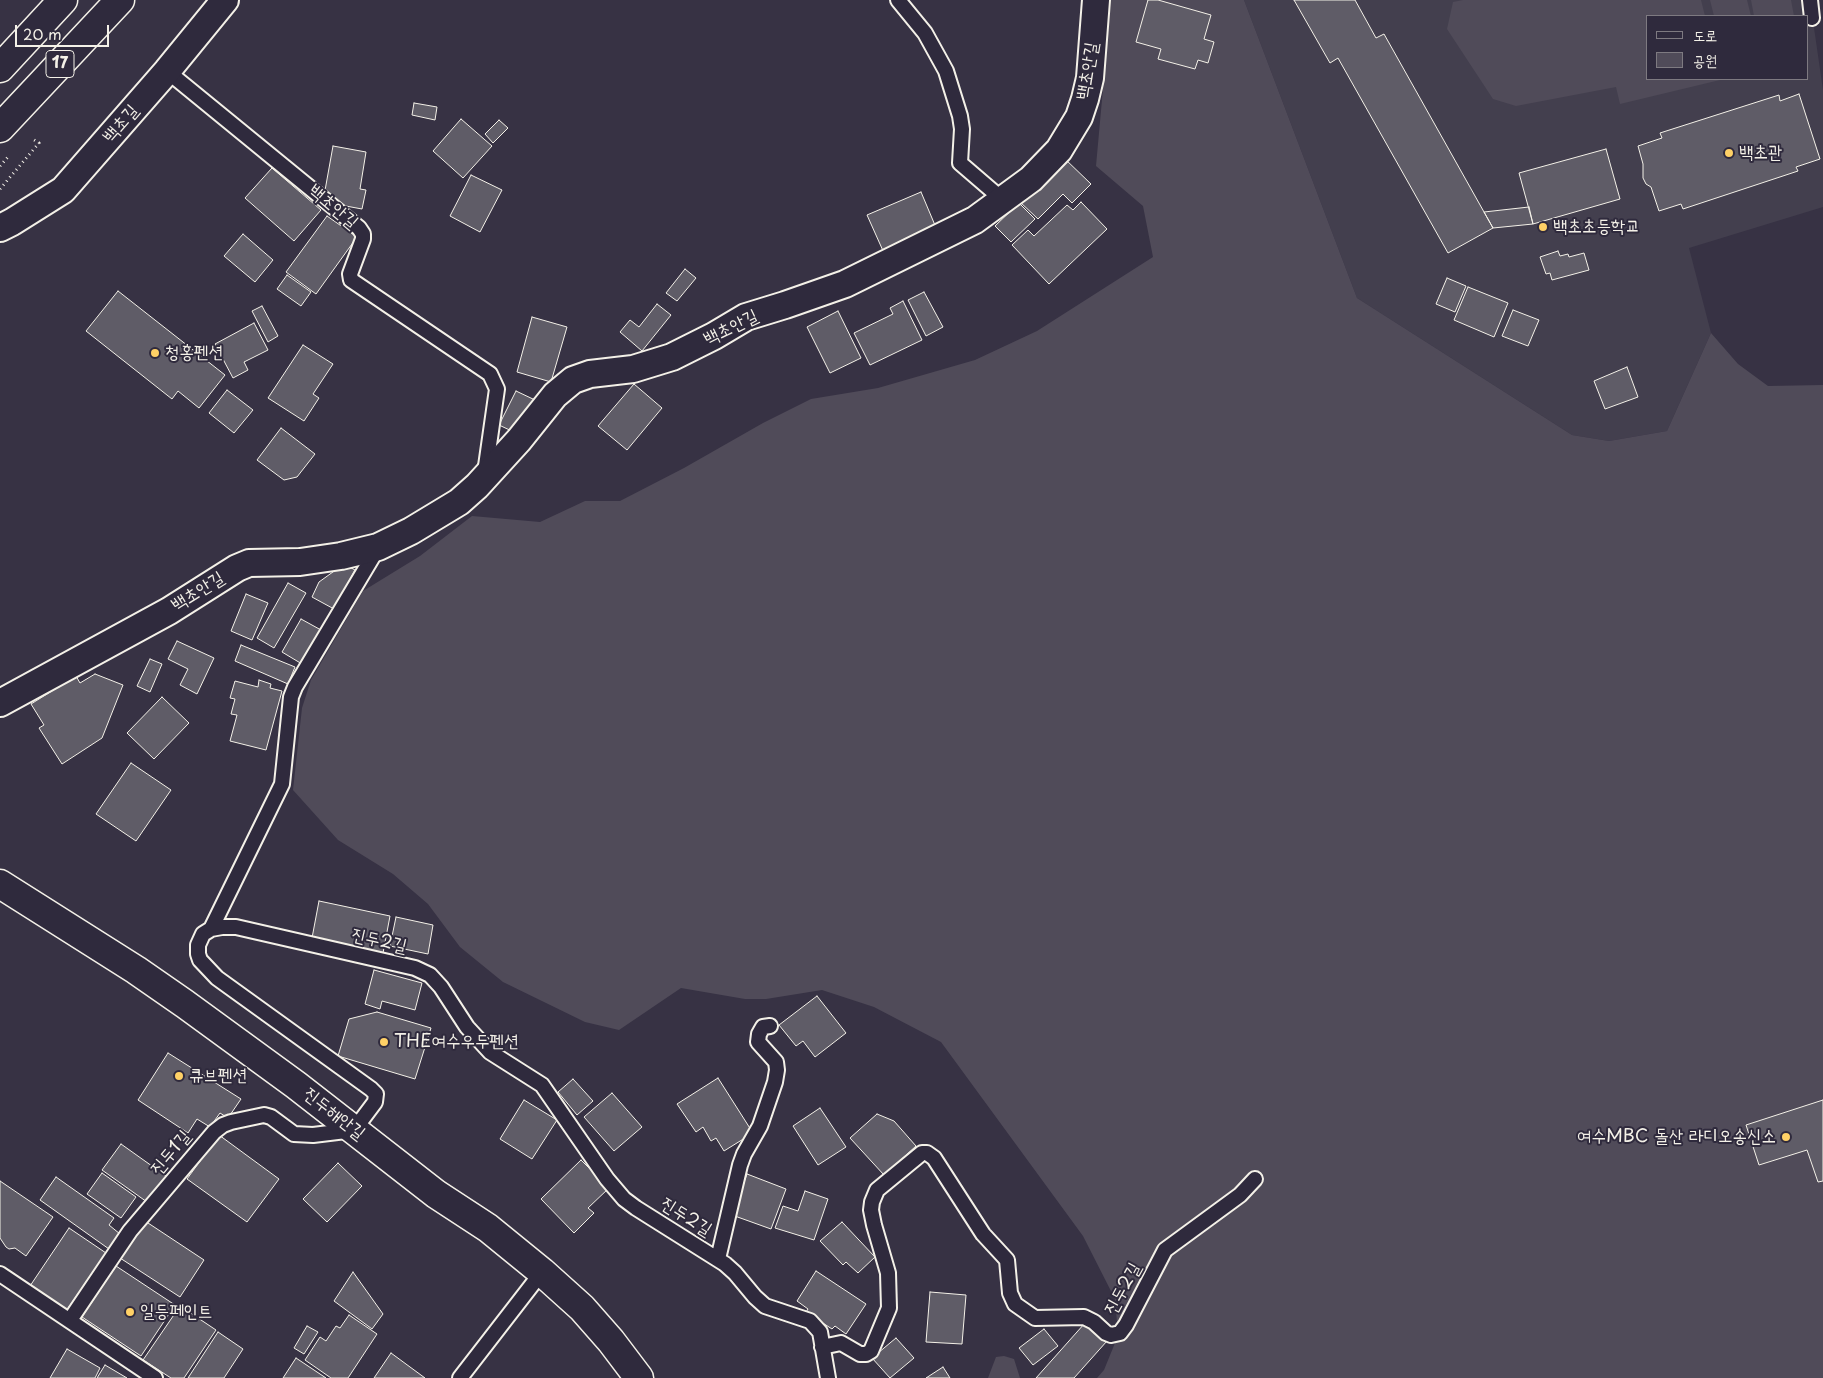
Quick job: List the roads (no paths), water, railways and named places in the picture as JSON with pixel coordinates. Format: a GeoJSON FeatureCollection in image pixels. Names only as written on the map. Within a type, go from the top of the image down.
{"type":"FeatureCollection","features":[{"type":"Feature","properties":{"kind":"street","name":"17"},"geometry":{"type":"LineString","coordinates":[[0,68],[63,0]]}},
{"type":"Feature","properties":{"kind":"street","name":"17"},"geometry":{"type":"LineString","coordinates":[[0,128],[120,0]]}},
{"type":"Feature","properties":{"kind":"street","name":"백초길"},"geometry":{"type":"LineString","coordinates":[[0,228],[63,190],[167,71],[225,0]]}},
{"type":"Feature","properties":{"kind":"street","name":"백초안길"},"geometry":{"type":"LineString","coordinates":[[0,703],[169,611],[237,568],[249,563],[300,562],[341,556],[378,547],[411,531],[459,502],[519,440],[555,395],[573,380],[590,374],[633,369],[672,356],[714,336],[746,317],[845,284],[974,220],[1030,179],[1059,150],[1080,117],[1090,78],[1096,0]]}},
{"type":"Feature","properties":{"kind":"street","name":"진두해안길"},"geometry":{"type":"LineString","coordinates":[[0,884],[136,970],[185,1004],[296,1085],[436,1194],[488,1228],[582,1308],[640,1378]]}},
{"type":"Feature","properties":{"kind":"lane"},"geometry":{"type":"LineString","coordinates":[[898,0],[925,33],[946,71],[960,116],[962,129],[960,163],[1003,200]]}},
{"type":"Feature","properties":{"kind":"lane"},"geometry":{"type":"LineString","coordinates":[[1810,0],[1812,18]]}},
{"type":"Feature","properties":{"kind":"lane","name":"백초안길"},"geometry":{"type":"LineString","coordinates":[[167,71],[359,228],[363,234],[363,239],[350,274],[351,280],[490,374],[497,389],[484,478]]}},
{"type":"Feature","properties":{"kind":"lane"},"geometry":{"type":"LineString","coordinates":[[354,1130],[375,1102],[376,1094],[371,1088],[217,978],[200,960],[198,945],[203,934],[211,929],[282,784],[291,697],[295,687],[378,547]]}},
{"type":"Feature","properties":{"kind":"lane","name":"진두2길"},"geometry":{"type":"LineString","coordinates":[[211,929],[222,926],[236,928],[416,968],[430,975],[441,987],[467,1027],[490,1052],[542,1085],[607,1179],[624,1199],[718,1259],[735,1272],[755,1297],[765,1306],[810,1321],[820,1332],[828,1378]]}},
{"type":"Feature","properties":{"kind":"lane","name":"진두2길"},"geometry":{"type":"LineString","coordinates":[[718,1259],[740,1165],[760,1126],[775,1082],[776,1062],[758,1042],[759,1034],[763,1028],[770,1026]]}},
{"type":"Feature","properties":{"kind":"lane","name":"진두1길"},"geometry":{"type":"LineString","coordinates":[[70,1320],[130,1232],[214,1132],[223,1125],[264,1115],[271,1117],[294,1134],[354,1130]]}},
{"type":"Feature","properties":{"kind":"lane","name":"진두2길"},"geometry":{"type":"LineString","coordinates":[[822,1347],[842,1343],[860,1354],[866,1354],[871,1351],[889,1308],[888,1274],[874,1225],[871,1210],[872,1202],[877,1190],[922,1152],[934,1158],[984,1234],[1007,1260],[1010,1293],[1015,1304],[1035,1318],[1084,1318],[1094,1322],[1111,1335],[1120,1333],[1126,1325],[1165,1250],[1240,1195],[1255,1178]]}},
{"type":"Feature","properties":{"kind":"lane"},"geometry":{"type":"LineString","coordinates":[[460,1378],[542,1272]]}},
{"type":"Feature","properties":{"kind":"lane"},"geometry":{"type":"LineString","coordinates":[[0,1274],[155,1378]]}},
{"type":"Feature","properties":{"kind":"place","name":"백초관"},"geometry":{"type":"Point","coordinates":[1729,153]}},
{"type":"Feature","properties":{"kind":"place","name":"백초초등학교"},"geometry":{"type":"Point","coordinates":[1543,227]}},
{"type":"Feature","properties":{"kind":"place","name":"청홍펜션"},"geometry":{"type":"Point","coordinates":[155,353]}},
{"type":"Feature","properties":{"kind":"place","name":"THE여수우두펜션"},"geometry":{"type":"Point","coordinates":[384,1042]}},
{"type":"Feature","properties":{"kind":"place","name":"큐브펜션"},"geometry":{"type":"Point","coordinates":[179,1076]}},
{"type":"Feature","properties":{"kind":"place","name":"여수MBC 돌산 라디오송신소"},"geometry":{"type":"Point","coordinates":[1786,1137]}},
{"type":"Feature","properties":{"kind":"place","name":"일등페인트"},"geometry":{"type":"Point","coordinates":[130,1312]}}]}
